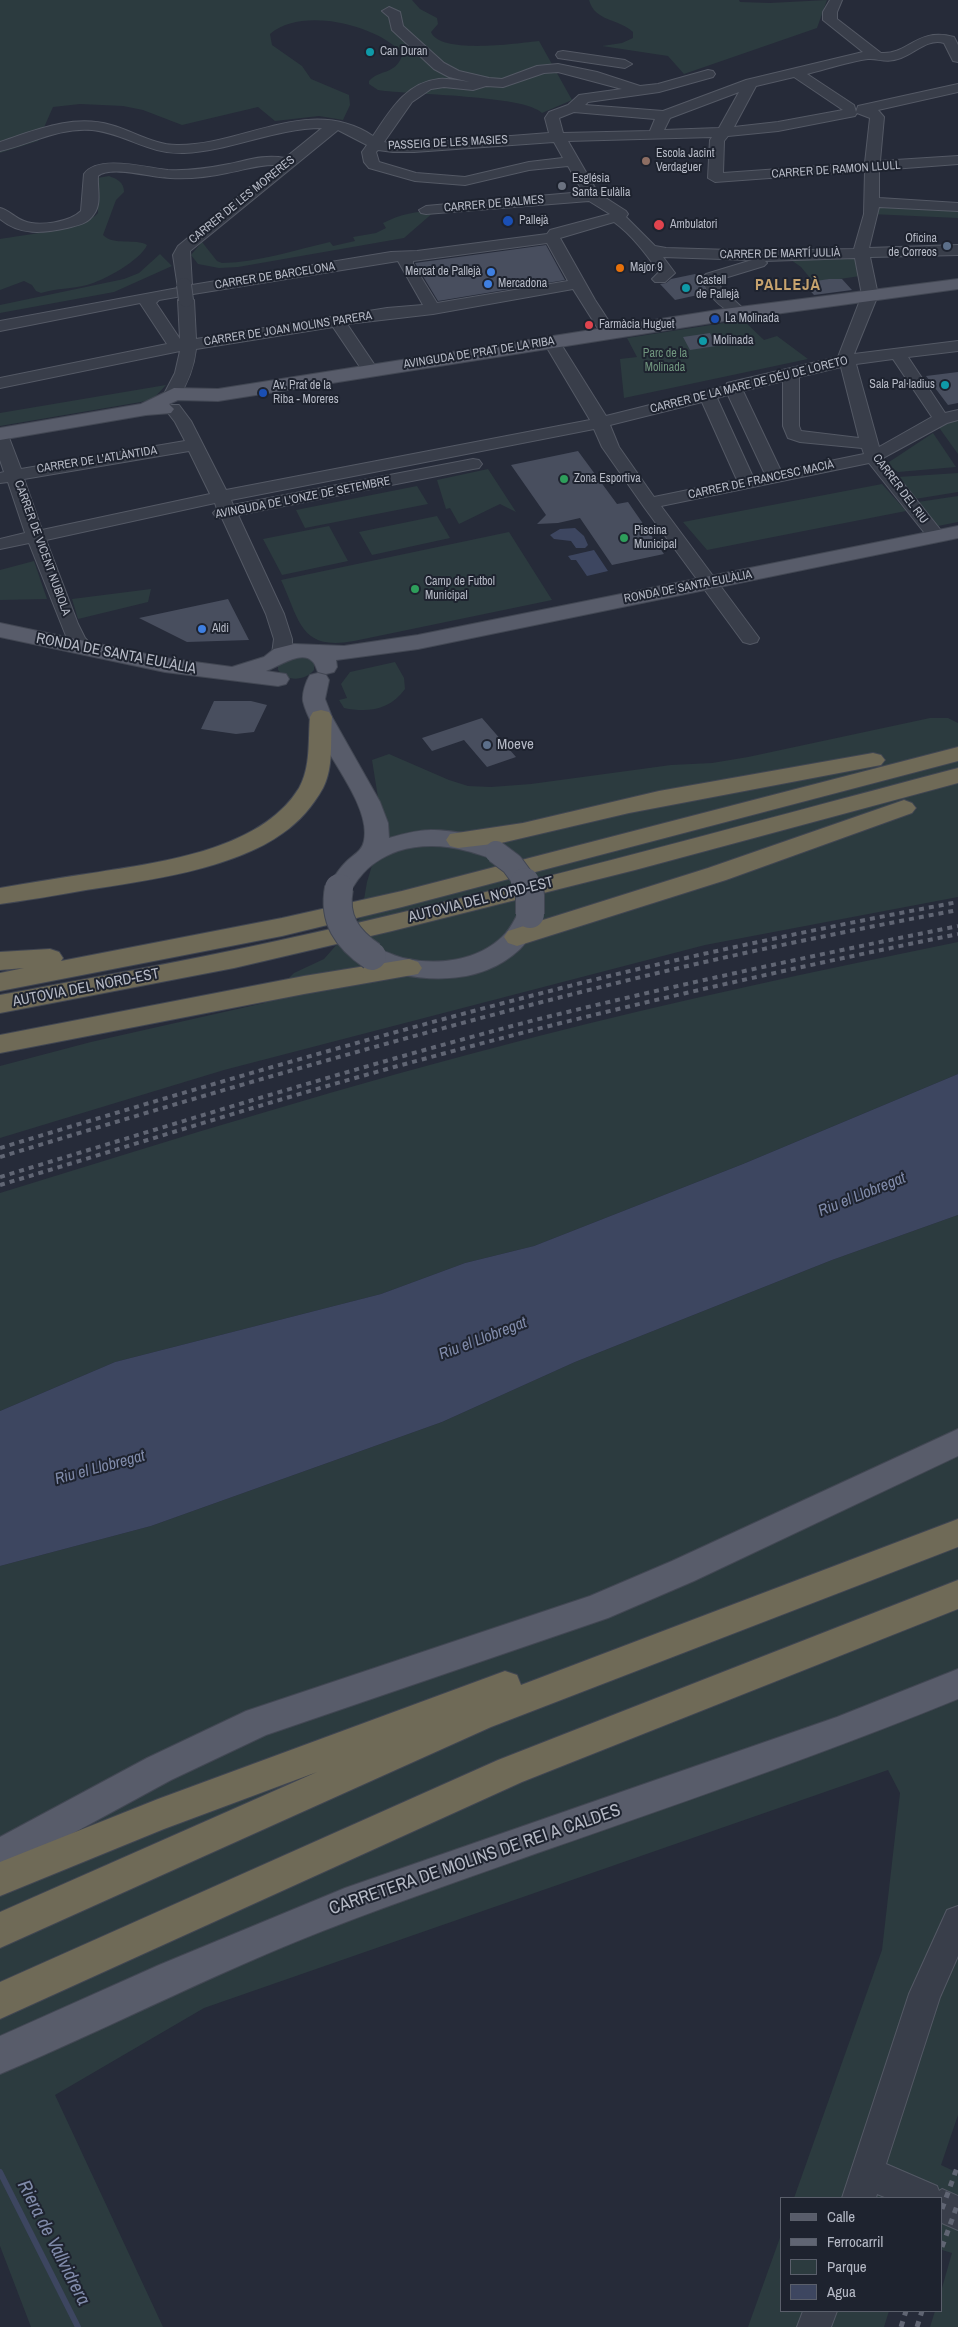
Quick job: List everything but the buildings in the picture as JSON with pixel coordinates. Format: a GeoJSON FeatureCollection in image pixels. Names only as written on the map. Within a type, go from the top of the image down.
{"type":"FeatureCollection","features":[{"type":"Feature","properties":{"kind":"highway"},"geometry":{"type":"LineString","coordinates":[[0,896],[146,872],[207,858],[249,842],[281,823],[303,803],[318,774],[302,675]]}},
{"type":"Feature","properties":{"kind":"highway"},"geometry":{"type":"LineString","coordinates":[[458,840],[500,836],[578,816],[683,794],[958,746]]}},
{"type":"Feature","properties":{"kind":"highway","name":"AUTOVIA DEL NORD-EST"},"geometry":{"type":"LineString","coordinates":[[0,982],[282,927],[402,899],[958,754]]}},
{"type":"Feature","properties":{"kind":"highway","name":"AUTOVIA DEL NORD-EST"},"geometry":{"type":"LineString","coordinates":[[0,1004],[132,980],[310,942],[688,848],[958,776]]}},
{"type":"Feature","properties":{"kind":"highway"},"geometry":{"type":"LineString","coordinates":[[517,938],[717,874],[958,789]]}},
{"type":"Feature","properties":{"kind":"highway"},"geometry":{"type":"LineString","coordinates":[[0,887],[99,879]]}},
{"type":"Feature","properties":{"kind":"highway"},"geometry":{"type":"LineString","coordinates":[[0,961],[159,952]]}},
{"type":"Feature","properties":{"kind":"highway"},"geometry":{"type":"LineString","coordinates":[[0,1044],[364,974],[409,968]]}},
{"type":"Feature","properties":{"kind":"highway"},"geometry":{"type":"LineString","coordinates":[[0,1020],[132,980]]}},
{"type":"Feature","properties":{"kind":"highway"},"geometry":{"type":"LineString","coordinates":[[0,1051],[69,1032]]}},
{"type":"Feature","properties":{"kind":"highway"},"geometry":{"type":"LineString","coordinates":[[0,1930],[479,1716],[620,1660],[958,1532]]}},
{"type":"Feature","properties":{"kind":"highway"},"geometry":{"type":"LineString","coordinates":[[0,2001],[510,1771],[958,1594]]}},
{"type":"Feature","properties":{"kind":"highway"},"geometry":{"type":"LineString","coordinates":[[0,1879],[158,1814],[500,1687],[620,1660]]}},
{"type":"Feature","properties":{"kind":"main road","name":"AVINGUDA DE PRAT DE LA RIBA"},"geometry":{"type":"LineString","coordinates":[[0,434],[146,409],[180,401],[608,332],[958,284]]}},
{"type":"Feature","properties":{"kind":"main road","name":"RONDA DE SANTA EULÀLIA"},"geometry":{"type":"LineString","coordinates":[[0,630],[71,642],[180,668],[233,673],[302,675],[353,658],[418,642],[958,532]]}},
{"type":"Feature","properties":{"kind":"main road"},"geometry":{"type":"LineString","coordinates":[[302,675],[368,802],[377,830],[373,852]]}},
{"type":"Feature","properties":{"kind":"main road"},"geometry":{"type":"LineString","coordinates":[[368,802],[380,816],[401,831],[428,838],[458,840],[496,852],[515,867],[525,880],[530,895],[530,914],[517,938],[494,955],[467,966],[429,970],[409,968],[372,956],[351,940],[339,921],[336,908],[339,888],[352,868],[373,852],[397,843],[428,838]]}},
{"type":"Feature","properties":{"kind":"main road"},"geometry":{"type":"LineString","coordinates":[[0,1856],[159,1770],[258,1722],[597,1608],[683,1571],[958,1442]]}},
{"type":"Feature","properties":{"kind":"main road","name":"CARRETERA DE MOLINS DE REI A CALDES"},"geometry":{"type":"LineString","coordinates":[[0,2055],[270,1935],[345,1905],[841,1731],[958,1684]]}},
{"type":"Feature","properties":{"kind":"street"},"geometry":{"type":"LineString","coordinates":[[836,0],[830,12],[830,20],[872,54],[881,58],[892,58],[926,39],[939,37],[948,40],[958,58]]}},
{"type":"Feature","properties":{"kind":"street"},"geometry":{"type":"LineString","coordinates":[[389,11],[395,15],[397,28],[439,66],[454,74],[483,81],[503,83],[542,69],[558,68],[592,75],[640,91]]}},
{"type":"Feature","properties":{"kind":"street"},"geometry":{"type":"LineString","coordinates":[[547,53],[625,64]]}},
{"type":"Feature","properties":{"kind":"street"},"geometry":{"type":"LineString","coordinates":[[573,108],[664,115],[751,83],[872,54]]}},
{"type":"Feature","properties":{"kind":"street"},"geometry":{"type":"LineString","coordinates":[[518,62],[470,86],[441,83],[420,88],[406,101],[369,155],[374,166],[381,169],[441,180],[465,181],[529,166],[572,161]]}},
{"type":"Feature","properties":{"kind":"street"},"geometry":{"type":"LineString","coordinates":[[743,71],[751,80],[751,83]]}},
{"type":"Feature","properties":{"kind":"street"},"geometry":{"type":"LineString","coordinates":[[797,73],[856,110],[873,113],[877,117],[872,167],[871,208],[860,250],[862,252],[870,295],[846,355],[847,360]]}},
{"type":"Feature","properties":{"kind":"street"},"geometry":{"type":"LineString","coordinates":[[660,279],[667,273],[650,249],[602,201],[592,196],[558,138],[552,118],[554,115],[573,108],[584,98],[640,91],[683,82],[708,74]]}},
{"type":"Feature","properties":{"kind":"street"},"geometry":{"type":"LineString","coordinates":[[723,133],[751,83]]}},
{"type":"Feature","properties":{"kind":"street","name":"PASSEIG DE LES MASIES"},"geometry":{"type":"LineString","coordinates":[[0,147],[53,129],[76,126],[107,128],[157,147],[179,150],[208,146],[278,128],[307,124],[335,125],[355,131],[375,145],[401,148],[558,138],[723,133],[810,121],[958,88]]}},
{"type":"Feature","properties":{"kind":"street"},"geometry":{"type":"LineString","coordinates":[[655,135],[664,115]]}},
{"type":"Feature","properties":{"kind":"street","name":"CARRER DE LES MORERES"},"geometry":{"type":"LineString","coordinates":[[180,401],[185,292],[181,256],[183,249],[335,125]]}},
{"type":"Feature","properties":{"kind":"street","name":"CARRER DE RAMON LLULL"},"geometry":{"type":"LineString","coordinates":[[723,133],[717,140],[715,178],[958,160]]}},
{"type":"Feature","properties":{"kind":"street"},"geometry":{"type":"LineString","coordinates":[[0,212],[10,221],[25,228],[79,220],[86,217],[91,208],[91,174],[94,171],[107,167],[155,174],[181,174],[222,170],[269,159],[288,163]]}},
{"type":"Feature","properties":{"kind":"street","name":"CARRER DE BALMES"},"geometry":{"type":"LineString","coordinates":[[426,210],[592,196]]}},
{"type":"Feature","properties":{"kind":"street"},"geometry":{"type":"LineString","coordinates":[[871,208],[958,208]]}},
{"type":"Feature","properties":{"kind":"street"},"geometry":{"type":"LineString","coordinates":[[871,208],[958,218]]}},
{"type":"Feature","properties":{"kind":"street","name":"CARRER DE BARCELONA"},"geometry":{"type":"LineString","coordinates":[[0,326],[322,267],[397,256],[552,238],[556,233],[610,211]]}},
{"type":"Feature","properties":{"kind":"street"},"geometry":{"type":"LineString","coordinates":[[552,238],[608,332]]}},
{"type":"Feature","properties":{"kind":"street","name":"CARRER DE MARTÍ JULIÀ"},"geometry":{"type":"LineString","coordinates":[[650,249],[666,253],[763,256],[958,250]]}},
{"type":"Feature","properties":{"kind":"street"},"geometry":{"type":"LineString","coordinates":[[406,256],[405,264],[432,309]]}},
{"type":"Feature","properties":{"kind":"street"},"geometry":{"type":"LineString","coordinates":[[740,313],[715,290],[710,284],[709,279],[754,266],[761,262],[763,256]]}},
{"type":"Feature","properties":{"kind":"street","name":"CARRER DE JOAN MOLINS PARERA"},"geometry":{"type":"LineString","coordinates":[[0,383],[183,346],[337,321],[432,309],[578,284]]}},
{"type":"Feature","properties":{"kind":"street"},"geometry":{"type":"LineString","coordinates":[[153,297],[148,303],[175,343],[183,346]]}},
{"type":"Feature","properties":{"kind":"street"},"geometry":{"type":"LineString","coordinates":[[337,321],[370,370]]}},
{"type":"Feature","properties":{"kind":"street"},"geometry":{"type":"LineString","coordinates":[[551,341],[603,429],[650,503],[750,638]]}},
{"type":"Feature","properties":{"kind":"street","name":"CARRER DE LA MARE DE DÉU DE LORETO"},"geometry":{"type":"LineString","coordinates":[[603,429],[707,394],[790,373],[847,360],[899,355],[958,346]]}},
{"type":"Feature","properties":{"kind":"street"},"geometry":{"type":"LineString","coordinates":[[899,355],[941,418]]}},
{"type":"Feature","properties":{"kind":"street","name":"CARRER DEL RIU"},"geometry":{"type":"LineString","coordinates":[[847,360],[871,450],[937,537]]}},
{"type":"Feature","properties":{"kind":"street"},"geometry":{"type":"LineString","coordinates":[[790,373],[791,426],[794,434],[800,437],[871,450]]}},
{"type":"Feature","properties":{"kind":"street"},"geometry":{"type":"LineString","coordinates":[[733,387],[776,478]]}},
{"type":"Feature","properties":{"kind":"street"},"geometry":{"type":"LineString","coordinates":[[707,394],[747,483]]}},
{"type":"Feature","properties":{"kind":"street"},"geometry":{"type":"LineString","coordinates":[[180,401],[194,445],[282,631],[283,639],[302,675]]}},
{"type":"Feature","properties":{"kind":"street","name":"CARRER DE FRANCESC MACIÀ"},"geometry":{"type":"LineString","coordinates":[[650,503],[776,478],[871,450],[941,418],[958,415]]}},
{"type":"Feature","properties":{"kind":"street","name":"AVINGUDA DE L'ONZE DE SETEMBRE"},"geometry":{"type":"LineString","coordinates":[[0,544],[38,543],[603,429]]}},
{"type":"Feature","properties":{"kind":"street","name":"CARRER DE VICENT NUBIOLA"},"geometry":{"type":"LineString","coordinates":[[0,434],[8,476],[38,543],[71,642]]}},
{"type":"Feature","properties":{"kind":"street","name":"CARRER DE L'ATLÀNTIDA"},"geometry":{"type":"LineString","coordinates":[[8,476],[194,445]]}},
{"type":"Feature","properties":{"kind":"street","name":"AVINGUDA DE L'ONZE DE SETEMBRE"},"geometry":{"type":"LineString","coordinates":[[0,560],[38,543]]}},
{"type":"Feature","properties":{"kind":"street"},"geometry":{"type":"LineString","coordinates":[[920,2197],[864,2186],[925,1994],[958,1921]]}},
{"type":"Feature","properties":{"kind":"street"},"geometry":{"type":"LineString","coordinates":[[943,2206],[958,2213]]}},
{"type":"Feature","properties":{"kind":"street"},"geometry":{"type":"LineString","coordinates":[[814,2327],[820,2312]]}},
{"type":"Feature","properties":{"kind":"green space"},"geometry":{"type":"Polygon","coordinates":[[[0,0],[412,0],[420,9],[437,18],[438,24],[431,32],[437,39],[449,43],[481,46],[539,41],[572,100],[542,113],[531,107],[491,99],[378,90],[369,84],[369,81],[395,66],[402,56],[401,52],[381,37],[366,30],[350,25],[315,20],[283,26],[270,34],[272,45],[302,66],[311,79],[349,95],[350,105],[343,120],[319,116],[275,121],[258,107],[182,125],[143,110],[123,106],[80,104],[53,107],[38,141],[0,153],[0,0]]]}},
{"type":"Feature","properties":{"kind":"green space"},"geometry":{"type":"Polygon","coordinates":[[[589,0],[739,0],[740,2],[770,3],[827,0],[817,28],[684,74],[668,56],[602,46],[622,43],[633,38],[633,32],[596,12],[589,0]]]}},
{"type":"Feature","properties":{"kind":"green space"},"geometry":{"type":"Polygon","coordinates":[[[109,176],[121,183],[124,192],[116,200],[103,235],[113,240],[137,242],[147,245],[143,251],[121,269],[87,285],[41,293],[24,281],[0,290],[0,239],[67,227],[91,219],[98,213],[97,178],[109,176]]]}},
{"type":"Feature","properties":{"kind":"green space"},"geometry":{"type":"Polygon","coordinates":[[[871,202],[958,207],[958,218],[871,214],[871,202]]]}},
{"type":"Feature","properties":{"kind":"green space"},"geometry":{"type":"Polygon","coordinates":[[[435,211],[404,238],[238,267],[219,268],[198,264],[191,255],[202,242],[217,261],[222,263],[263,258],[330,242],[333,246],[355,241],[353,237],[376,233],[386,228],[383,223],[396,217],[415,212],[435,211]]]}},
{"type":"Feature","properties":{"kind":"green space"},"geometry":{"type":"Polygon","coordinates":[[[862,252],[867,275],[829,279],[815,284],[801,267],[784,255],[862,252]]]}},
{"type":"Feature","properties":{"kind":"green space"},"geometry":{"type":"Polygon","coordinates":[[[160,254],[172,266],[114,292],[0,313],[0,305],[124,279],[139,273],[160,254]]]}},
{"type":"Feature","properties":{"kind":"green space","name":"Parc de la Molinada"},"geometry":{"type":"Polygon","coordinates":[[[743,320],[764,340],[777,336],[808,359],[624,398],[620,359],[637,357],[627,338],[743,320]]]}},
{"type":"Feature","properties":{"kind":"green space"},"geometry":{"type":"Polygon","coordinates":[[[166,385],[153,399],[141,402],[0,426],[0,413],[166,385]]]}},
{"type":"Feature","properties":{"kind":"green space"},"geometry":{"type":"Polygon","coordinates":[[[958,415],[958,454],[935,422],[958,415]]]}},
{"type":"Feature","properties":{"kind":"green space"},"geometry":{"type":"Polygon","coordinates":[[[933,433],[956,467],[898,472],[886,464],[933,433]]]}},
{"type":"Feature","properties":{"kind":"green space"},"geometry":{"type":"Polygon","coordinates":[[[488,469],[516,512],[500,504],[459,524],[450,508],[446,509],[437,480],[488,469]]]}},
{"type":"Feature","properties":{"kind":"green space"},"geometry":{"type":"Polygon","coordinates":[[[958,473],[958,492],[915,499],[898,477],[958,473]]]}},
{"type":"Feature","properties":{"kind":"green space"},"geometry":{"type":"Polygon","coordinates":[[[882,484],[906,511],[707,550],[683,522],[882,484]]]}},
{"type":"Feature","properties":{"kind":"green space"},"geometry":{"type":"Polygon","coordinates":[[[417,486],[428,504],[305,528],[296,510],[417,486]]]}},
{"type":"Feature","properties":{"kind":"green space"},"geometry":{"type":"Polygon","coordinates":[[[958,496],[958,522],[938,526],[918,502],[958,496]]]}},
{"type":"Feature","properties":{"kind":"green space"},"geometry":{"type":"Polygon","coordinates":[[[437,516],[450,538],[372,555],[359,532],[437,516]]]}},
{"type":"Feature","properties":{"kind":"green space"},"geometry":{"type":"Polygon","coordinates":[[[329,526],[348,561],[282,575],[263,539],[329,526]]]}},
{"type":"Feature","properties":{"kind":"green space","name":"Camp de Futbol Municipal"},"geometry":{"type":"Polygon","coordinates":[[[509,532],[552,600],[354,641],[336,643],[312,637],[304,630],[281,580],[509,532]]]}},
{"type":"Feature","properties":{"kind":"green space"},"geometry":{"type":"Polygon","coordinates":[[[34,561],[47,599],[0,600],[0,570],[34,561]]]}},
{"type":"Feature","properties":{"kind":"green space"},"geometry":{"type":"Polygon","coordinates":[[[151,589],[148,602],[78,619],[72,599],[151,589]]]}},
{"type":"Feature","properties":{"kind":"green space"},"geometry":{"type":"Polygon","coordinates":[[[289,657],[307,657],[314,663],[314,670],[301,678],[286,677],[278,670],[278,666],[289,657]]]}},
{"type":"Feature","properties":{"kind":"green space"},"geometry":{"type":"Polygon","coordinates":[[[395,662],[404,678],[405,689],[393,702],[370,710],[344,708],[339,700],[347,698],[341,684],[350,672],[395,662]]]}},
{"type":"Feature","properties":{"kind":"green space"},"geometry":{"type":"Polygon","coordinates":[[[930,718],[948,718],[958,723],[958,897],[705,945],[224,1070],[0,1138],[0,1066],[91,1042],[264,1003],[294,973],[324,959],[361,917],[367,882],[383,829],[372,760],[389,754],[449,780],[468,786],[491,787],[531,784],[671,765],[712,763],[930,718]]]}},
{"type":"Feature","properties":{"kind":"green space"},"geometry":{"type":"Polygon","coordinates":[[[958,942],[958,1074],[743,1164],[534,1246],[465,1263],[381,1294],[115,1362],[0,1411],[0,1193],[266,1112],[468,1055],[693,999],[958,942]]]}},
{"type":"Feature","properties":{"kind":"green space"},"geometry":{"type":"Polygon","coordinates":[[[958,1215],[958,2115],[941,2165],[958,2173],[958,2327],[930,2327],[935,2312],[943,2312],[943,2284],[952,2253],[943,2250],[943,2197],[794,2197],[882,1950],[900,1793],[888,1770],[204,2008],[55,2095],[163,2327],[31,2327],[0,2246],[0,1566],[151,1526],[442,1422],[575,1362],[832,1260],[958,1215]]]}},
{"type":"Feature","properties":{"kind":"green space"},"geometry":{"type":"Polygon","coordinates":[[[780,2238],[780,2312],[889,2312],[884,2327],[748,2327],[780,2238]]]}},
{"type":"Feature","properties":{"kind":"water"},"geometry":{"type":"Polygon","coordinates":[[[575,528],[584,536],[588,545],[585,548],[576,548],[571,541],[554,539],[550,535],[560,529],[575,528]]]}},
{"type":"Feature","properties":{"kind":"water"},"geometry":{"type":"Polygon","coordinates":[[[594,550],[608,571],[587,576],[576,560],[571,560],[568,556],[594,550]]]}},
{"type":"Feature","properties":{"kind":"water","name":"Riu el Llobregat"},"geometry":{"type":"Polygon","coordinates":[[[958,1074],[958,1215],[832,1260],[575,1362],[442,1422],[151,1526],[0,1566],[0,1411],[115,1362],[381,1294],[465,1263],[534,1246],[743,1164],[958,1074]]]}},
{"type":"Feature","properties":{"kind":"waterway","name":"Riera de Vallvidrera"},"geometry":{"type":"LineString","coordinates":[[0,2172],[78,2327]]}},
{"type":"Feature","properties":{"kind":"railway"},"geometry":{"type":"LineString","coordinates":[[0,1148],[296,1060],[518,999],[729,948],[958,902]]}},
{"type":"Feature","properties":{"kind":"railway"},"geometry":{"type":"LineString","coordinates":[[0,1157],[296,1069],[518,1008],[729,956],[958,910]]}},
{"type":"Feature","properties":{"kind":"railway"},"geometry":{"type":"LineString","coordinates":[[0,1177],[334,1076],[535,1020],[746,971],[958,926]]}},
{"type":"Feature","properties":{"kind":"railway"},"geometry":{"type":"LineString","coordinates":[[0,1185],[315,1090],[487,1042],[688,992],[958,934]]}},
{"type":"Feature","properties":{"kind":"railway"},"geometry":{"type":"LineString","coordinates":[[943,2206],[958,2165]]}},
{"type":"Feature","properties":{"kind":"railway"},"geometry":{"type":"LineString","coordinates":[[943,2244],[958,2203]]}},
{"type":"Feature","properties":{"kind":"railway"},"geometry":{"type":"LineString","coordinates":[[901,2327],[906,2312]]}},
{"type":"Feature","properties":{"kind":"railway"},"geometry":{"type":"LineString","coordinates":[[917,2327],[922,2312]]}},
{"type":"Feature","properties":{"kind":"place","name":"Can Duran"},"geometry":{"type":"Point","coordinates":[370,52]}},
{"type":"Feature","properties":{"kind":"place","name":"Escola Jacint Verdaguer"},"geometry":{"type":"Point","coordinates":[646,161]}},
{"type":"Feature","properties":{"kind":"place","name":"Església Santa Eulàlia"},"geometry":{"type":"Point","coordinates":[562,186]}},
{"type":"Feature","properties":{"kind":"place","name":"Pallejà"},"geometry":{"type":"Point","coordinates":[508,221]}},
{"type":"Feature","properties":{"kind":"place","name":"Ambulatori"},"geometry":{"type":"Point","coordinates":[659,225]}},
{"type":"Feature","properties":{"kind":"place","name":"Oficina de Correos"},"geometry":{"type":"Point","coordinates":[947,246]}},
{"type":"Feature","properties":{"kind":"place","name":"Major 9"},"geometry":{"type":"Point","coordinates":[620,268]}},
{"type":"Feature","properties":{"kind":"place","name":"Mercat de Pallejà"},"geometry":{"type":"Point","coordinates":[491,272]}},
{"type":"Feature","properties":{"kind":"place","name":"Mercadona"},"geometry":{"type":"Point","coordinates":[488,284]}},
{"type":"Feature","properties":{"kind":"place","name":"Castell de Pallejà"},"geometry":{"type":"Point","coordinates":[686,288]}},
{"type":"Feature","properties":{"kind":"place","name":"La Molinada"},"geometry":{"type":"Point","coordinates":[715,319]}},
{"type":"Feature","properties":{"kind":"place","name":"Farmàcia Huguet"},"geometry":{"type":"Point","coordinates":[589,325]}},
{"type":"Feature","properties":{"kind":"place","name":"Molinada"},"geometry":{"type":"Point","coordinates":[703,341]}},
{"type":"Feature","properties":{"kind":"place","name":"Sala Pal·ladius"},"geometry":{"type":"Point","coordinates":[945,385]}},
{"type":"Feature","properties":{"kind":"place","name":"Av. Prat de la Riba - Moreres"},"geometry":{"type":"Point","coordinates":[263,393]}},
{"type":"Feature","properties":{"kind":"place","name":"Zona Esportiva"},"geometry":{"type":"Point","coordinates":[564,479]}},
{"type":"Feature","properties":{"kind":"place","name":"Piscina Municipal"},"geometry":{"type":"Point","coordinates":[624,538]}},
{"type":"Feature","properties":{"kind":"place","name":"Camp de Futbol Municipal"},"geometry":{"type":"Point","coordinates":[415,589]}},
{"type":"Feature","properties":{"kind":"place","name":"Aldi"},"geometry":{"type":"Point","coordinates":[202,629]}},
{"type":"Feature","properties":{"kind":"place","name":"Moeve"},"geometry":{"type":"Point","coordinates":[487,745]}},
{"type":"Feature","properties":{"kind":"district","name":"PALLEJÀ"},"geometry":{"type":"Point","coordinates":[788,286]}}]}
